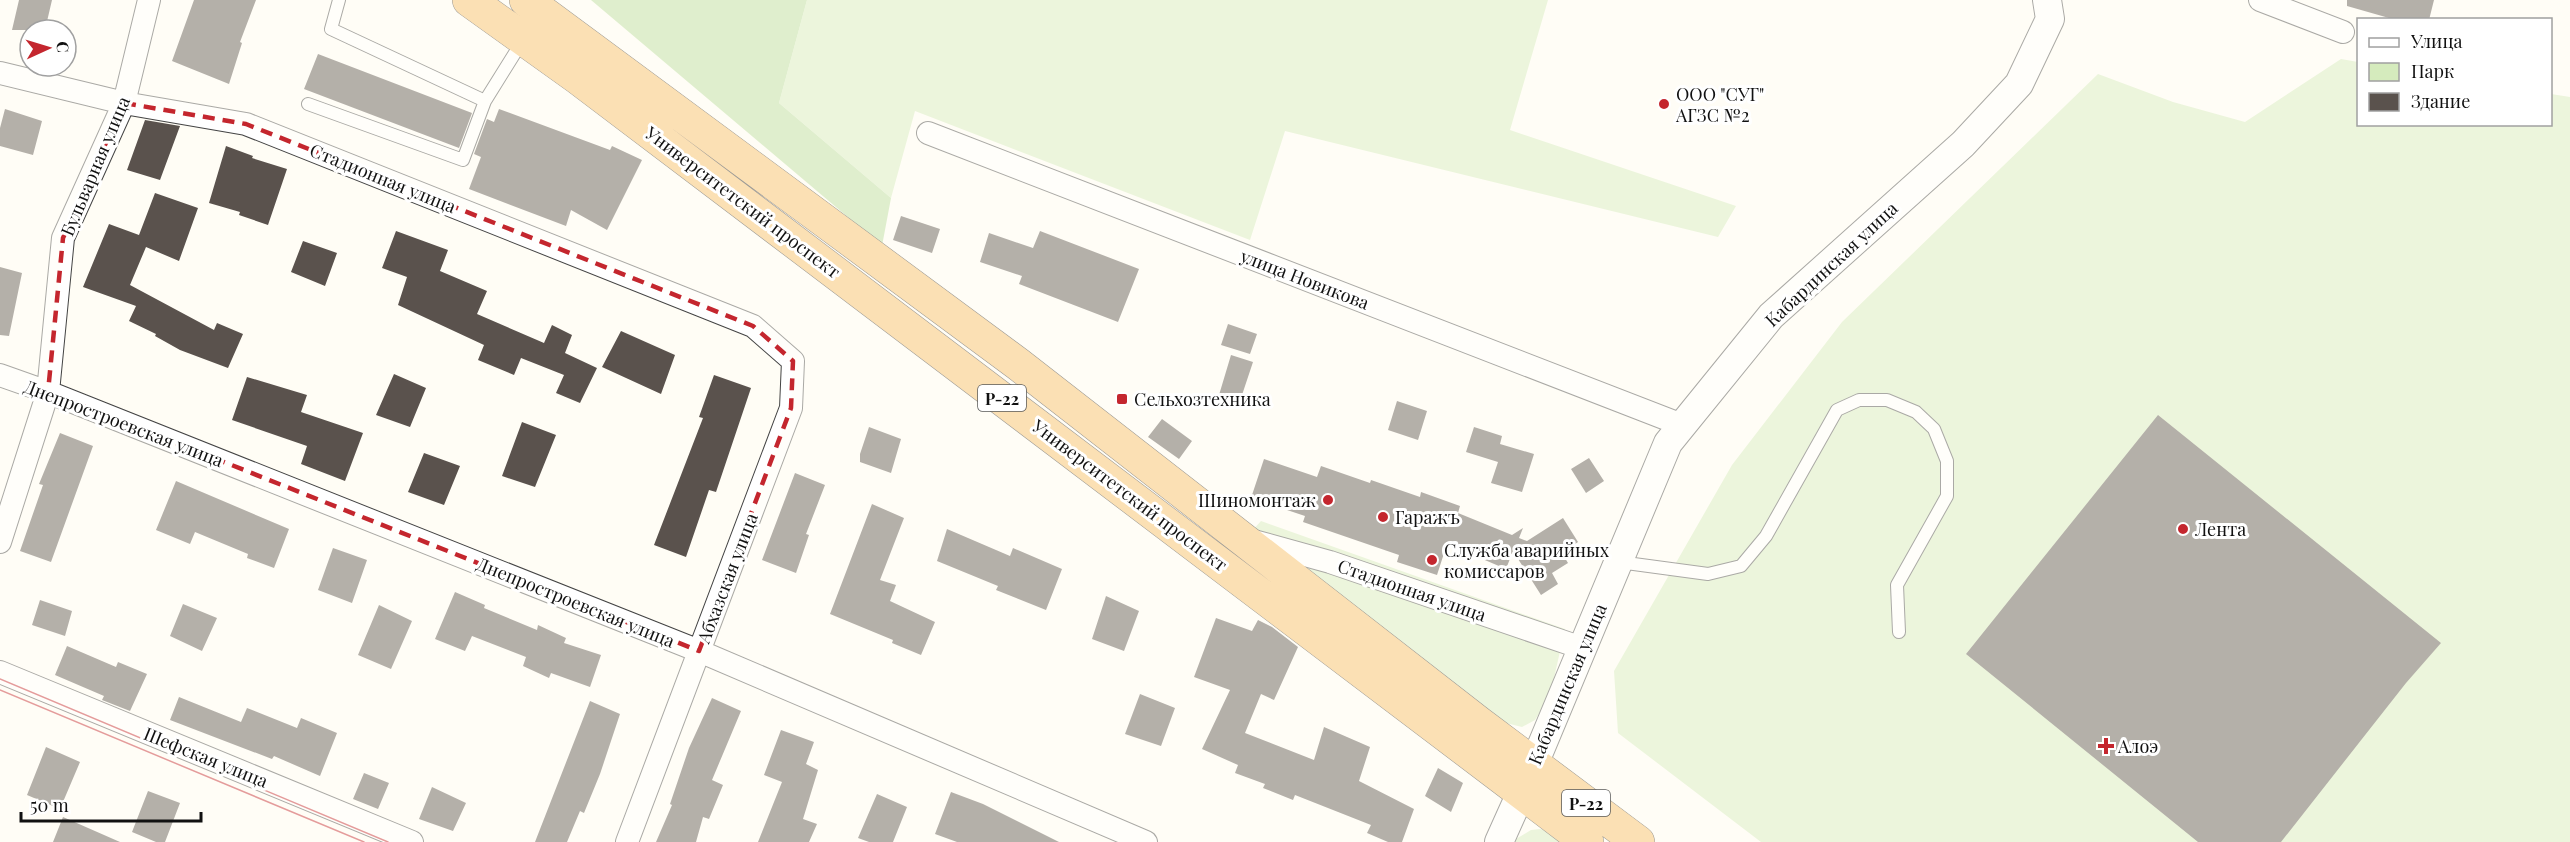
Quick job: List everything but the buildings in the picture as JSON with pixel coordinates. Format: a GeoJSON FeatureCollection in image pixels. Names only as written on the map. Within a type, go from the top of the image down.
{"type":"FeatureCollection","features":[{"type":"Feature","properties":{"kind":"highway","name":"Университетский проспект"},"geometry":{"type":"LineString","coordinates":[[469,0],[984,384],[1587,842]]}},
{"type":"Feature","properties":{"kind":"highway","name":"Университетский проспект"},"geometry":{"type":"LineString","coordinates":[[526,0],[1018,364],[1638,842]]}},
{"type":"Feature","properties":{"kind":"street","name":"Бульварная улица"},"geometry":{"type":"LineString","coordinates":[[0,542],[48,392],[63,238],[124,103],[149,0]]}},
{"type":"Feature","properties":{"kind":"street","name":"Кабардинская улица"},"geometry":{"type":"LineString","coordinates":[[1499,842],[1534,764],[1668,443],[1771,316],[1963,144],[2019,84],[2050,19],[2047,0]]}},
{"type":"Feature","properties":{"kind":"street"},"geometry":{"type":"LineString","coordinates":[[2260,0],[2298,7],[2343,32]]}},
{"type":"Feature","properties":{"kind":"street","name":"Стадионная улица"},"geometry":{"type":"LineString","coordinates":[[0,74],[124,103],[246,124],[753,326]]}},
{"type":"Feature","properties":{"kind":"street","name":"улица Новикова"},"geometry":{"type":"LineString","coordinates":[[928,133],[1682,425]]}},
{"type":"Feature","properties":{"kind":"street","name":"Абхазская улица"},"geometry":{"type":"LineString","coordinates":[[627,842],[791,408],[793,361],[753,326]]}},
{"type":"Feature","properties":{"kind":"street","name":"Днепростроевская улица"},"geometry":{"type":"LineString","coordinates":[[0,375],[48,392],[699,651],[1146,842]]}},
{"type":"Feature","properties":{"kind":"street","name":"Стадионная улица"},"geometry":{"type":"LineString","coordinates":[[1241,537],[1330,562],[1582,648]]}},
{"type":"Feature","properties":{"kind":"street","name":"Шефская улица"},"geometry":{"type":"LineString","coordinates":[[0,672],[412,842]]}},
{"type":"Feature","properties":{"kind":"lane"},"geometry":{"type":"LineString","coordinates":[[339,0],[331,29],[485,101]]}},
{"type":"Feature","properties":{"kind":"lane"},"geometry":{"type":"LineString","coordinates":[[308,104],[463,160],[485,101],[523,39]]}},
{"type":"Feature","properties":{"kind":"lane"},"geometry":{"type":"LineString","coordinates":[[1618,562],[1708,574],[1742,566],[1766,536],[1837,410],[1859,400],[1887,400],[1916,412],[1934,429],[1947,461],[1947,496],[1897,585],[1899,632]]}},
{"type":"Feature","properties":{"kind":"highlighted area"},"geometry":{"type":"Polygon","coordinates":[[[124,103],[246,124],[753,326],[793,361],[791,408],[699,651],[48,392],[63,238],[124,103]]]}},
{"type":"Feature","properties":{"kind":"green space"},"geometry":{"type":"Polygon","coordinates":[[[591,0],[807,0],[779,103],[891,198],[882,246],[591,0]]]}},
{"type":"Feature","properties":{"kind":"green space"},"geometry":{"type":"Polygon","coordinates":[[[807,0],[1548,0],[1510,130],[1736,206],[1718,237],[1285,131],[1250,240],[915,111],[891,198],[779,103],[807,0]]]}},
{"type":"Feature","properties":{"kind":"green space"},"geometry":{"type":"Polygon","coordinates":[[[2341,59],[2357,62],[2357,126],[2552,126],[2552,94],[2570,97],[2570,842],[1761,842],[1618,733],[1614,671],[1732,465],[1842,322],[2098,74],[2173,102],[2245,122],[2341,59]]]}},
{"type":"Feature","properties":{"kind":"green space"},"geometry":{"type":"Polygon","coordinates":[[[1261,521],[1565,629],[1550,696],[1535,720],[1522,727],[1498,721],[1252,531],[1261,521]]]}},
{"type":"Feature","properties":{"kind":"green space"},"geometry":{"type":"Polygon","coordinates":[[[1531,830],[1554,832],[1566,842],[1511,842],[1531,830]]]}},
{"type":"Feature","properties":{"kind":"tram line"},"geometry":{"type":"LineString","coordinates":[[0,679],[388,842]]}},
{"type":"Feature","properties":{"kind":"tram line"},"geometry":{"type":"LineString","coordinates":[[0,690],[364,842]]}},
{"type":"Feature","properties":{"kind":"place","name":"ООО \"СУГ\" АГЗС №2"},"geometry":{"type":"Point","coordinates":[1664,104]}},
{"type":"Feature","properties":{"kind":"place","name":"Сельхозтехника"},"geometry":{"type":"Point","coordinates":[1122,399]}},
{"type":"Feature","properties":{"kind":"place","name":"Шиномонтаж"},"geometry":{"type":"Point","coordinates":[1328,500]}},
{"type":"Feature","properties":{"kind":"place","name":"Гаражъ"},"geometry":{"type":"Point","coordinates":[1383,517]}},
{"type":"Feature","properties":{"kind":"place","name":"Лента"},"geometry":{"type":"Point","coordinates":[2183,529]}},
{"type":"Feature","properties":{"kind":"place","name":"Служба аварийных комиссаров"},"geometry":{"type":"Point","coordinates":[1432,560]}},
{"type":"Feature","properties":{"kind":"place","name":"Алоэ"},"geometry":{"type":"Point","coordinates":[2106,746]}}]}
